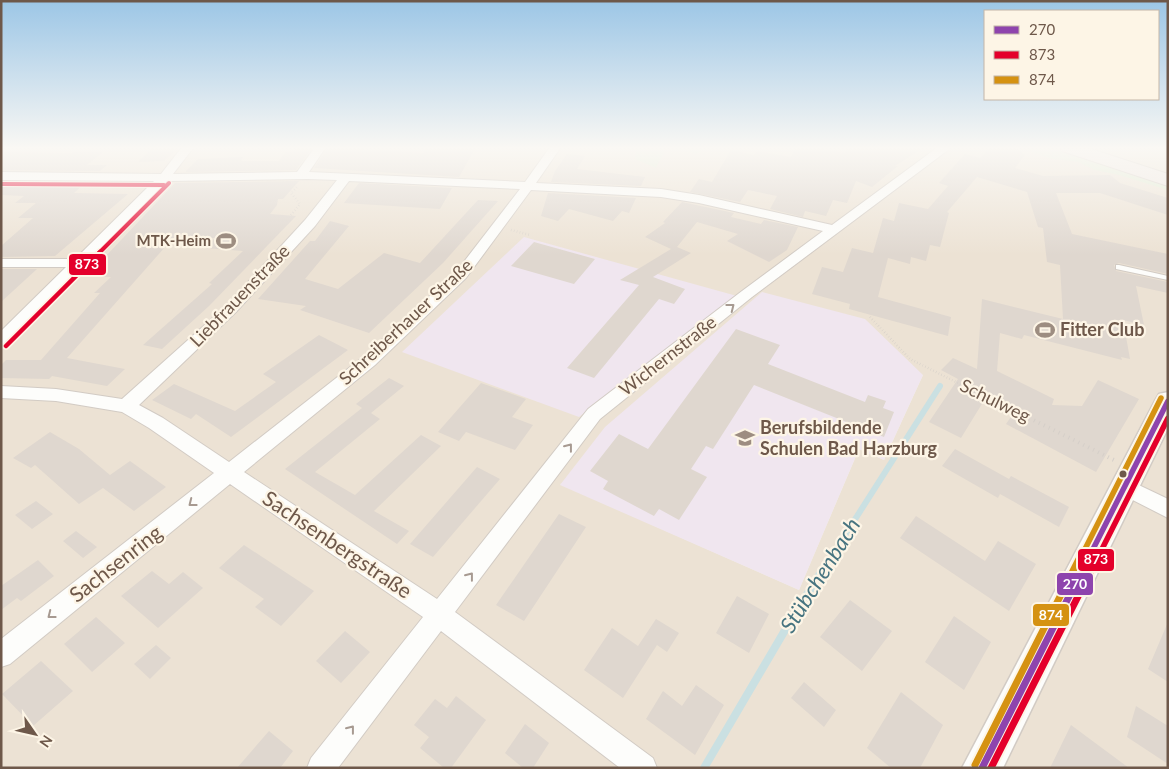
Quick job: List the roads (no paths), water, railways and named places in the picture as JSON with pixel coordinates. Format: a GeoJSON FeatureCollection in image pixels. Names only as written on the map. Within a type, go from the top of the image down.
{"type":"FeatureCollection","features":[{"type":"Feature","properties":{"kind":"main road"},"geometry":{"type":"LineString","coordinates":[[982,768],[1168,401]]}},
{"type":"Feature","properties":{"kind":"street"},"geometry":{"type":"LineString","coordinates":[[1,341],[159,183]]}},
{"type":"Feature","properties":{"kind":"street","name":"Liebfrauenstraße"},"geometry":{"type":"LineString","coordinates":[[126,406],[231,309],[310,222],[341,183]]}},
{"type":"Feature","properties":{"kind":"street"},"geometry":{"type":"LineString","coordinates":[[464,183],[661,193],[698,199],[832,229]]}},
{"type":"Feature","properties":{"kind":"street","name":"Schreiberhauer Straße"},"geometry":{"type":"LineString","coordinates":[[231,473],[369,361],[460,275],[499,227],[528,183]]}},
{"type":"Feature","properties":{"kind":"street","name":"Wichernstraße"},"geometry":{"type":"LineString","coordinates":[[440,615],[594,414],[832,229],[898,183]]}},
{"type":"Feature","properties":{"kind":"street"},"geometry":{"type":"LineString","coordinates":[[1,263],[79,264]]}},
{"type":"Feature","properties":{"kind":"street","name":"Sachsenbergstraße"},"geometry":{"type":"LineString","coordinates":[[1,392],[56,395],[126,406],[156,423],[440,615],[644,768]]}},
{"type":"Feature","properties":{"kind":"street","name":"Sachsenring"},"geometry":{"type":"LineString","coordinates":[[1,655],[231,473]]}},
{"type":"Feature","properties":{"kind":"street"},"geometry":{"type":"LineString","coordinates":[[1128,478],[1168,509]]}},
{"type":"Feature","properties":{"kind":"street"},"geometry":{"type":"LineString","coordinates":[[321,768],[440,615]]}},
{"type":"Feature","properties":{"kind":"lane"},"geometry":{"type":"LineString","coordinates":[[1119,267],[1168,278]]}},
{"type":"Feature","properties":{"kind":"waterway","name":"Stübchenbach"},"geometry":{"type":"LineString","coordinates":[[831,557],[940,386],[939,388]]}},
{"type":"Feature","properties":{"kind":"waterway","name":"Stübchenbach"},"geometry":{"type":"LineString","coordinates":[[704,768],[791,620],[832,555]]}},
{"type":"Feature","properties":{"kind":"place","name":"MTK-Heim"},"geometry":{"type":"Point","coordinates":[226,241]}},
{"type":"Feature","properties":{"kind":"place","name":"Fitter Club"},"geometry":{"type":"Point","coordinates":[1045,330]}},
{"type":"Feature","properties":{"kind":"place","name":"Berufsbildende Schulen Bad Harzburg"},"geometry":{"type":"Point","coordinates":[745,438]}}]}
